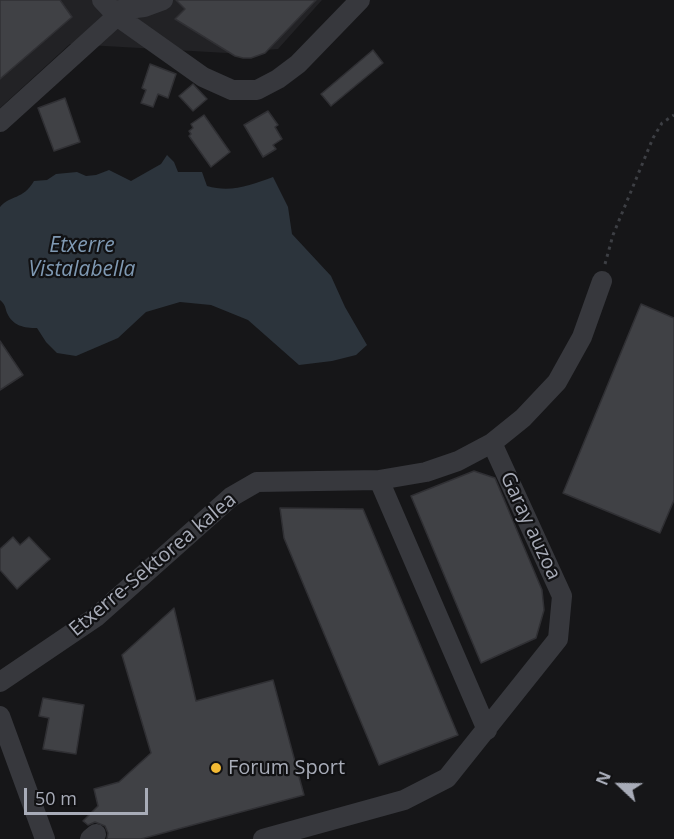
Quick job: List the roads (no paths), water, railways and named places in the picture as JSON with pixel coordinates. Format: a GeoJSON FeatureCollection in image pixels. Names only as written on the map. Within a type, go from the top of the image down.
{"type":"FeatureCollection","features":[{"type":"Feature","properties":{"kind":"street"},"geometry":{"type":"LineString","coordinates":[[0,122],[110,9],[144,7],[163,0]]}},
{"type":"Feature","properties":{"kind":"street"},"geometry":{"type":"LineString","coordinates":[[110,9],[203,77],[232,90],[256,90],[278,79],[298,64],[360,0]]}},
{"type":"Feature","properties":{"kind":"street"},"geometry":{"type":"LineString","coordinates":[[487,730],[379,480],[426,472],[458,461],[492,443],[523,418],[557,382],[582,337],[602,281]]}},
{"type":"Feature","properties":{"kind":"street","name":"Garay auzoa"},"geometry":{"type":"LineString","coordinates":[[263,839],[404,800],[447,778],[558,639],[562,596],[492,443]]}},
{"type":"Feature","properties":{"kind":"street","name":"Etxerre-Sektorea kalea"},"geometry":{"type":"LineString","coordinates":[[0,682],[96,617],[231,497],[257,482],[379,480]]}},
{"type":"Feature","properties":{"kind":"street"},"geometry":{"type":"LineString","coordinates":[[0,716],[45,839]]}},
{"type":"Feature","properties":{"kind":"water","name":"Etxerre Vistalabella"},"geometry":{"type":"Polygon","coordinates":[[[167,155],[174,162],[178,172],[202,172],[207,186],[216,188],[241,187],[273,177],[288,207],[292,234],[331,276],[345,307],[367,345],[356,355],[299,365],[248,320],[211,305],[180,302],[146,312],[118,338],[76,356],[57,353],[37,328],[23,327],[12,321],[0,300],[0,207],[25,191],[34,181],[47,180],[56,174],[77,172],[86,176],[109,170],[131,181],[161,164],[167,155]]]}},
{"type":"Feature","properties":{"kind":"place","name":"Forum Sport"},"geometry":{"type":"Point","coordinates":[216,768]}}]}
